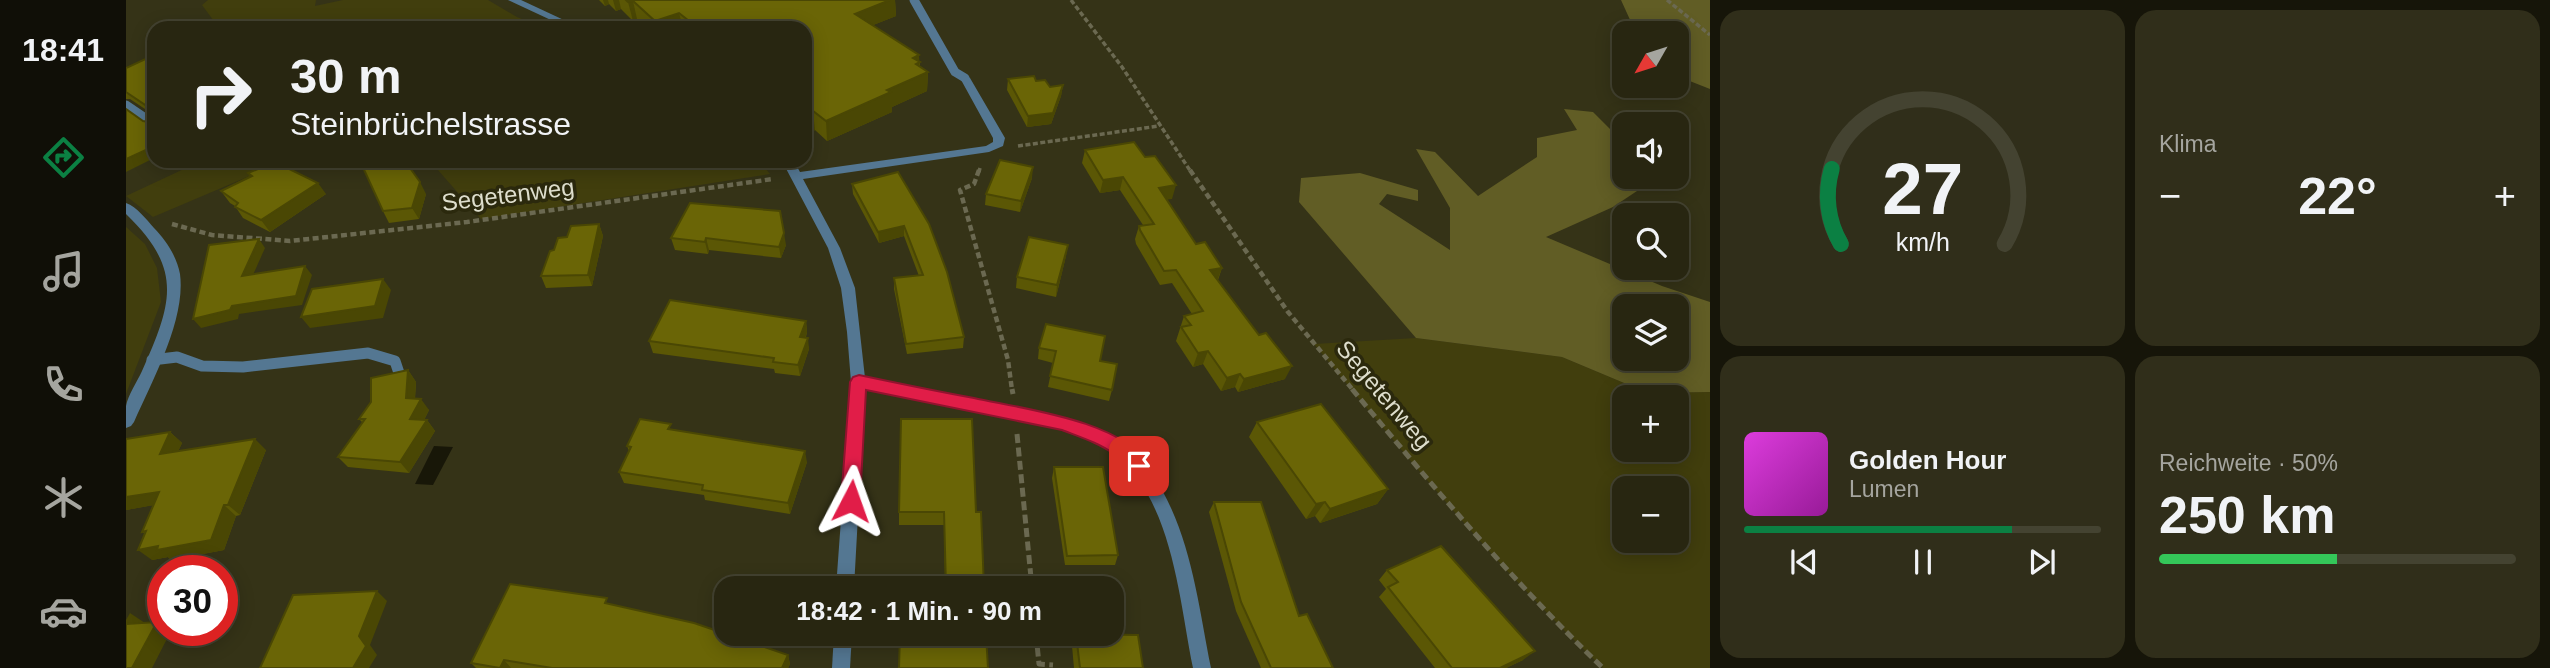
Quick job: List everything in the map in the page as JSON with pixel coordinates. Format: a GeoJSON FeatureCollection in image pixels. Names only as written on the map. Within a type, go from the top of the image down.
{"type":"FeatureCollection","features":[{"type":"Feature","properties":{"kind":"street"},"geometry":{"type":"LineString","coordinates":[[513,0],[560,21]]}},
{"type":"Feature","properties":{"kind":"street"},"geometry":{"type":"LineString","coordinates":[[797,176],[975,152],[999,144],[999,138],[965,78]]}},
{"type":"Feature","properties":{"kind":"street"},"geometry":{"type":"LineString","coordinates":[[792,168],[834,248],[848,288],[859,382],[846,576]]}},
{"type":"Feature","properties":{"kind":"street"},"geometry":{"type":"LineString","coordinates":[[126,207],[147,226],[166,254],[173,271],[175,288],[171,311],[126,422]]}},
{"type":"Feature","properties":{"kind":"street"},"geometry":{"type":"LineString","coordinates":[[859,382],[1063,424],[1095,435],[1120,448],[1139,466],[1159,495],[1172,530],[1202,668]]}},
{"type":"Feature","properties":{"kind":"street"},"geometry":{"type":"LineString","coordinates":[[841,668],[842,646]]}},
{"type":"Feature","properties":{"kind":"lane"},"geometry":{"type":"LineString","coordinates":[[914,0],[955,72],[965,78]]}},
{"type":"Feature","properties":{"kind":"lane"},"geometry":{"type":"LineString","coordinates":[[126,105],[147,119]]}},
{"type":"Feature","properties":{"kind":"lane"},"geometry":{"type":"LineString","coordinates":[[152,360],[177,357],[202,366],[243,367],[368,353],[395,361],[400,376]]}},
{"type":"Feature","properties":{"kind":"path","name":"Segetenweg"},"geometry":{"type":"LineString","coordinates":[[1071,0],[1094,27],[1288,312],[1478,540],[1557,624],[1603,668]]}},
{"type":"Feature","properties":{"kind":"path"},"geometry":{"type":"LineString","coordinates":[[1667,0],[1710,35]]}},
{"type":"Feature","properties":{"kind":"path"},"geometry":{"type":"LineString","coordinates":[[999,144],[1016,146],[1159,126]]}},
{"type":"Feature","properties":{"kind":"path"},"geometry":{"type":"LineString","coordinates":[[975,152],[980,167],[974,184],[960,190],[1008,360],[1031,576]]}},
{"type":"Feature","properties":{"kind":"path","name":"Segetenweg"},"geometry":{"type":"LineString","coordinates":[[147,226],[166,222],[212,235],[290,241],[467,222],[797,176]]}},
{"type":"Feature","properties":{"kind":"path"},"geometry":{"type":"LineString","coordinates":[[1037,646],[1039,664],[1053,665]]}},
{"type":"Feature","properties":{"kind":"shaded area"},"geometry":{"type":"Polygon","coordinates":[[[208,0],[316,0],[315,6],[343,0],[488,0],[527,21],[214,21],[202,5],[208,0]]]}},
{"type":"Feature","properties":{"kind":"shaded area"},"geometry":{"type":"Polygon","coordinates":[[[1621,0],[1710,0],[1710,89],[1689,81],[1689,21],[1631,21],[1621,0]]]}},
{"type":"Feature","properties":{"kind":"shaded area"},"geometry":{"type":"Polygon","coordinates":[[[1564,109],[1593,112],[1612,131],[1612,189],[1640,189],[1619,203],[1612,203],[1612,207],[1546,237],[1612,265],[1612,280],[1648,280],[1686,294],[1612,294],[1612,371],[1689,371],[1689,295],[1710,302],[1710,392],[1689,392],[1689,385],[1629,385],[1562,357],[1416,338],[1299,202],[1301,178],[1360,173],[1418,190],[1418,201],[1387,194],[1379,204],[1450,250],[1450,208],[1416,149],[1435,152],[1478,196],[1537,157],[1537,138],[1577,130],[1564,109]]]}},
{"type":"Feature","properties":{"kind":"shaded area"},"geometry":{"type":"Polygon","coordinates":[[[186,168],[268,168],[153,217],[126,196],[186,168]]]}},
{"type":"Feature","properties":{"kind":"shaded area"},"geometry":{"type":"Polygon","coordinates":[[[436,168],[765,168],[770,174],[481,219],[436,168]]]}},
{"type":"Feature","properties":{"kind":"shaded area"},"geometry":{"type":"Polygon","coordinates":[[[126,227],[145,244],[157,268],[161,302],[126,394],[126,227]]]}},
{"type":"Feature","properties":{"kind":"shaded area"},"geometry":{"type":"Polygon","coordinates":[[[1416,338],[1562,357],[1629,385],[1612,385],[1612,462],[1689,462],[1689,392],[1710,392],[1710,668],[1603,668],[1526,591],[1418,469],[1314,344],[1416,338]]]}},
{"type":"Feature","properties":{"kind":"shaded area"},"geometry":{"type":"Polygon","coordinates":[[[434,446],[453,447],[433,485],[415,484],[434,446]]]}},
{"type":"Feature","properties":{"kind":"building"},"geometry":{"type":"Polygon","coordinates":[[[626,0],[890,0],[855,14],[919,55],[913,58],[920,62],[916,64],[928,72],[826,121],[812,112],[812,21],[689,21],[679,13],[655,21],[633,1],[626,0]]]}},
{"type":"Feature","properties":{"kind":"building"},"geometry":{"type":"Polygon","coordinates":[[[147,58],[147,106],[126,92],[126,68],[147,58]]]}},
{"type":"Feature","properties":{"kind":"building"},"geometry":{"type":"Polygon","coordinates":[[[1034,76],[1036,81],[1045,80],[1050,87],[1063,85],[1053,113],[1028,116],[1008,79],[1034,76]]]}},
{"type":"Feature","properties":{"kind":"building"},"geometry":{"type":"Polygon","coordinates":[[[126,109],[147,122],[147,149],[126,159],[126,109]]]}},
{"type":"Feature","properties":{"kind":"building"},"geometry":{"type":"Polygon","coordinates":[[[1134,142],[1145,157],[1155,156],[1176,185],[1159,188],[1196,244],[1205,242],[1222,268],[1210,270],[1259,335],[1266,333],[1292,366],[1244,379],[1240,374],[1227,378],[1208,351],[1198,353],[1181,327],[1191,325],[1184,316],[1203,311],[1176,270],[1164,271],[1139,226],[1154,224],[1123,177],[1103,180],[1085,150],[1134,142]]]}},
{"type":"Feature","properties":{"kind":"building"},"geometry":{"type":"Polygon","coordinates":[[[1000,160],[1033,167],[1021,201],[986,194],[1000,160]]]}},
{"type":"Feature","properties":{"kind":"building"},"geometry":{"type":"Polygon","coordinates":[[[260,168],[287,168],[318,183],[261,220],[235,207],[238,203],[221,191],[252,176],[248,173],[260,168]]]}},
{"type":"Feature","properties":{"kind":"building"},"geometry":{"type":"Polygon","coordinates":[[[363,168],[410,168],[420,182],[412,208],[383,211],[363,168]]]}},
{"type":"Feature","properties":{"kind":"building"},"geometry":{"type":"Polygon","coordinates":[[[898,172],[929,224],[947,272],[964,337],[906,344],[894,278],[923,275],[904,226],[878,232],[852,184],[898,172]]]}},
{"type":"Feature","properties":{"kind":"building"},"geometry":{"type":"Polygon","coordinates":[[[690,203],[780,211],[784,233],[779,247],[706,238],[705,242],[671,238],[690,203]]]}},
{"type":"Feature","properties":{"kind":"building"},"geometry":{"type":"Polygon","coordinates":[[[599,224],[588,275],[541,276],[550,251],[554,250],[558,238],[567,237],[571,226],[599,224]]]}},
{"type":"Feature","properties":{"kind":"building"},"geometry":{"type":"Polygon","coordinates":[[[1029,237],[1068,245],[1057,285],[1017,277],[1029,237]]]}},
{"type":"Feature","properties":{"kind":"building"},"geometry":{"type":"Polygon","coordinates":[[[259,239],[242,276],[305,266],[296,296],[232,306],[230,310],[193,319],[209,245],[259,239]]]}},
{"type":"Feature","properties":{"kind":"building"},"geometry":{"type":"Polygon","coordinates":[[[383,279],[375,306],[301,317],[312,289],[383,279]]]}},
{"type":"Feature","properties":{"kind":"building"},"geometry":{"type":"Polygon","coordinates":[[[670,300],[806,321],[800,337],[808,338],[798,365],[773,362],[774,358],[649,341],[670,300]]]}},
{"type":"Feature","properties":{"kind":"building"},"geometry":{"type":"Polygon","coordinates":[[[1046,324],[1105,336],[1100,361],[1117,364],[1112,390],[1050,376],[1056,351],[1039,348],[1046,324]]]}},
{"type":"Feature","properties":{"kind":"building"},"geometry":{"type":"Polygon","coordinates":[[[408,370],[406,398],[421,399],[410,419],[427,420],[400,462],[338,457],[365,419],[359,419],[371,402],[371,378],[408,370]]]}},
{"type":"Feature","properties":{"kind":"building"},"geometry":{"type":"Polygon","coordinates":[[[1321,404],[1388,489],[1330,509],[1325,502],[1316,504],[1257,422],[1321,404]]]}},
{"type":"Feature","properties":{"kind":"building"},"geometry":{"type":"Polygon","coordinates":[[[640,419],[671,424],[668,429],[805,451],[788,503],[702,490],[703,485],[619,472],[631,447],[627,446],[640,419]]]}},
{"type":"Feature","properties":{"kind":"building"},"geometry":{"type":"Polygon","coordinates":[[[901,419],[972,419],[976,512],[981,512],[984,576],[946,576],[944,512],[899,512],[901,419]]]}},
{"type":"Feature","properties":{"kind":"building"},"geometry":{"type":"Polygon","coordinates":[[[170,432],[160,454],[255,439],[211,540],[157,550],[158,546],[138,550],[146,531],[142,532],[159,492],[126,497],[126,439],[170,432]]]}},
{"type":"Feature","properties":{"kind":"building"},"geometry":{"type":"Polygon","coordinates":[[[1054,467],[1103,467],[1118,555],[1067,556],[1054,467]]]}},
{"type":"Feature","properties":{"kind":"building"},"geometry":{"type":"Polygon","coordinates":[[[1214,502],[1261,502],[1299,616],[1307,614],[1333,668],[1271,668],[1241,602],[1214,502]]]}},
{"type":"Feature","properties":{"kind":"building"},"geometry":{"type":"Polygon","coordinates":[[[1441,546],[1535,651],[1500,668],[1452,668],[1388,587],[1398,582],[1387,570],[1441,546]]]}},
{"type":"Feature","properties":{"kind":"building"},"geometry":{"type":"Polygon","coordinates":[[[510,584],[607,598],[605,603],[714,630],[714,646],[762,646],[788,655],[782,668],[552,668],[504,660],[500,668],[471,663],[510,584]]]}},
{"type":"Feature","properties":{"kind":"building"},"geometry":{"type":"Polygon","coordinates":[[[377,591],[359,636],[366,646],[353,668],[260,668],[293,595],[377,591]]]}},
{"type":"Feature","properties":{"kind":"building"},"geometry":{"type":"Polygon","coordinates":[[[147,623],[147,640],[132,668],[126,668],[126,624],[147,623]]]}},
{"type":"Feature","properties":{"kind":"building"},"geometry":{"type":"Polygon","coordinates":[[[1124,635],[1138,635],[1143,668],[1080,668],[1077,646],[1124,646],[1124,635]]]}},
{"type":"Feature","properties":{"kind":"building"},"geometry":{"type":"Polygon","coordinates":[[[900,646],[987,646],[988,668],[899,668],[900,646]]]}},
{"type":"Feature","properties":{"kind":"route"},"geometry":{"type":"LineString","coordinates":[[851,501],[859,382],[1063,424],[1095,435],[1120,448],[1139,466]]}}]}
